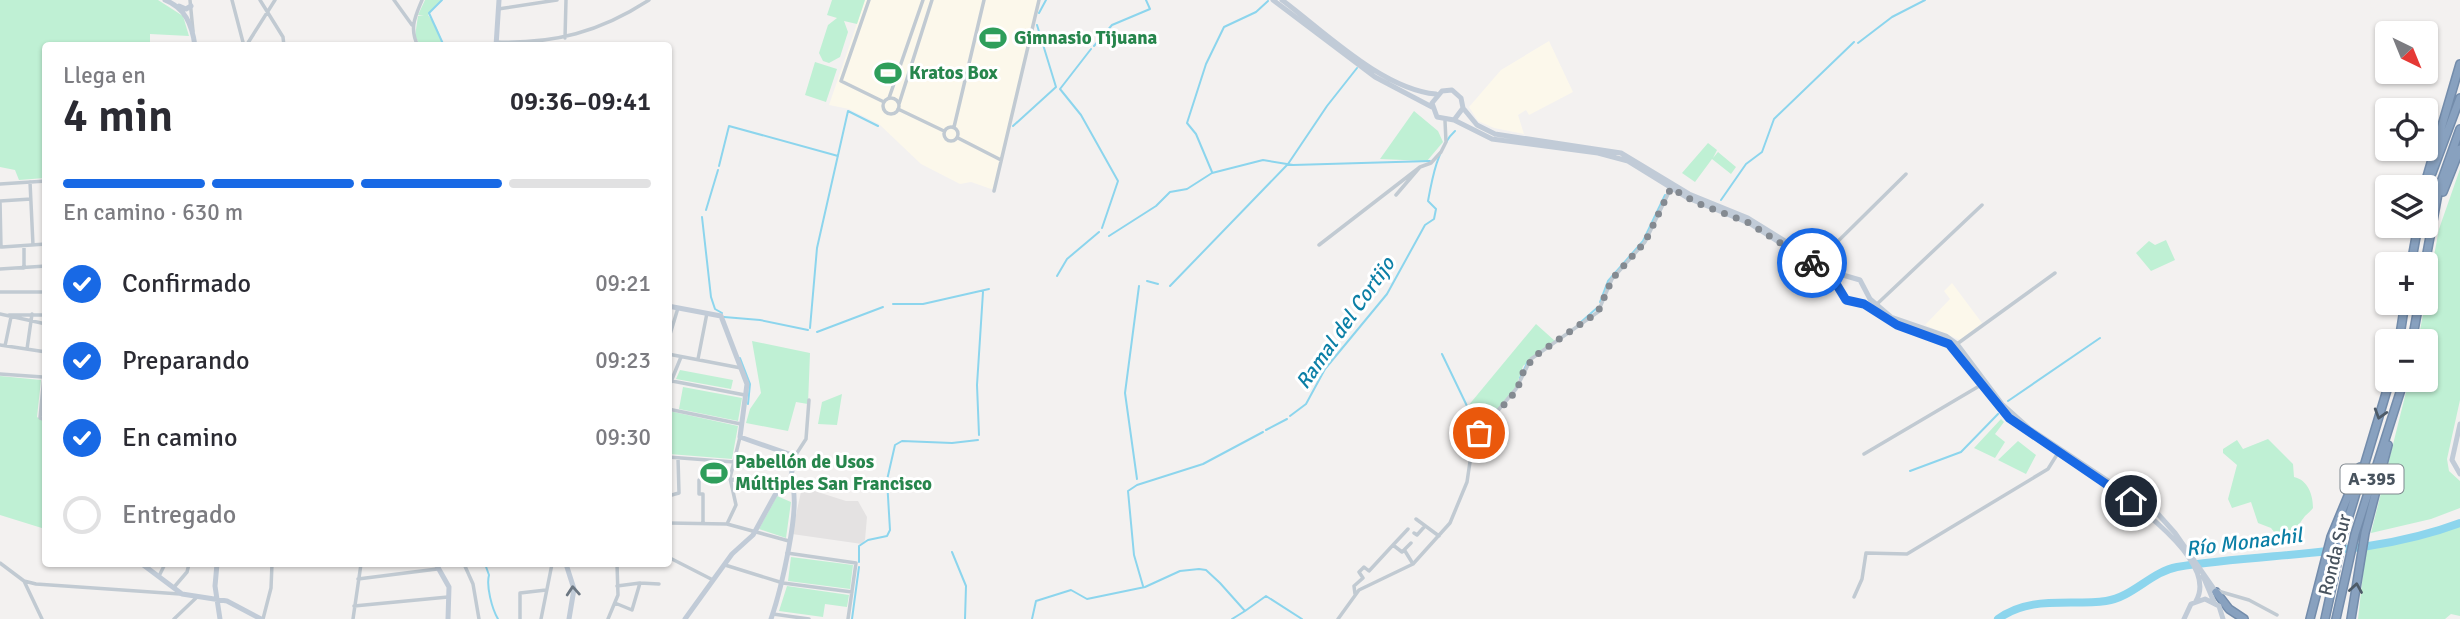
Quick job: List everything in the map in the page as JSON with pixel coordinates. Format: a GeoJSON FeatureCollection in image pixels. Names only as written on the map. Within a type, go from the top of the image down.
{"type":"FeatureCollection","features":[{"type":"Feature","properties":{"kind":"highway"},"geometry":{"type":"LineString","coordinates":[[2428,175],[2460,64]]}},
{"type":"Feature","properties":{"kind":"highway"},"geometry":{"type":"LineString","coordinates":[[2433,175],[2460,98]]}},
{"type":"Feature","properties":{"kind":"highway"},"geometry":{"type":"LineString","coordinates":[[2438,196],[2460,129]]}},
{"type":"Feature","properties":{"kind":"highway"},"geometry":{"type":"LineString","coordinates":[[2438,199],[2460,149]]}},
{"type":"Feature","properties":{"kind":"highway","name":"Ronda Sur"},"geometry":{"type":"LineString","coordinates":[[2325,617],[2343,536],[2386,392]]}},
{"type":"Feature","properties":{"kind":"highway","name":"Ronda Sur"},"geometry":{"type":"LineString","coordinates":[[2336,619],[2355,534],[2400,392]]}},
{"type":"Feature","properties":{"kind":"highway"},"geometry":{"type":"LineString","coordinates":[[2352,619],[2360,557],[2391,424]]}},
{"type":"Feature","properties":{"kind":"highway"},"geometry":{"type":"LineString","coordinates":[[2310,619],[2331,537],[2370,448]]}},
{"type":"Feature","properties":{"kind":"highway"},"geometry":{"type":"LineString","coordinates":[[2216,592],[2229,609],[2244,619]]}},
{"type":"Feature","properties":{"kind":"highway"},"geometry":{"type":"LineString","coordinates":[[2304,619],[2314,602]]}},
{"type":"Feature","properties":{"kind":"street"},"geometry":{"type":"LineString","coordinates":[[165,0],[186,9],[190,3]]}},
{"type":"Feature","properties":{"kind":"street"},"geometry":{"type":"LineString","coordinates":[[232,0],[244,42]]}},
{"type":"Feature","properties":{"kind":"street"},"geometry":{"type":"LineString","coordinates":[[260,0],[284,42]]}},
{"type":"Feature","properties":{"kind":"street"},"geometry":{"type":"LineString","coordinates":[[248,42],[275,0]]}},
{"type":"Feature","properties":{"kind":"street"},"geometry":{"type":"LineString","coordinates":[[394,0],[412,25]]}},
{"type":"Feature","properties":{"kind":"street"},"geometry":{"type":"LineString","coordinates":[[416,42],[412,35],[412,25],[422,0]]}},
{"type":"Feature","properties":{"kind":"street"},"geometry":{"type":"LineString","coordinates":[[499,0],[496,42],[565,37],[622,15],[648,0],[654,7]]}},
{"type":"Feature","properties":{"kind":"street"},"geometry":{"type":"LineString","coordinates":[[498,9],[557,0]]}},
{"type":"Feature","properties":{"kind":"street"},"geometry":{"type":"LineString","coordinates":[[565,37],[566,0]]}},
{"type":"Feature","properties":{"kind":"street"},"geometry":{"type":"LineString","coordinates":[[869,0],[841,81],[884,102],[888,113],[899,106],[932,0]]}},
{"type":"Feature","properties":{"kind":"street"},"geometry":{"type":"LineString","coordinates":[[884,102],[889,98],[923,0]]}},
{"type":"Feature","properties":{"kind":"street"},"geometry":{"type":"LineString","coordinates":[[954,127],[984,0]]}},
{"type":"Feature","properties":{"kind":"street"},"geometry":{"type":"LineString","coordinates":[[994,191],[1039,0]]}},
{"type":"Feature","properties":{"kind":"street"},"geometry":{"type":"LineString","coordinates":[[1273,0],[1375,77],[1432,107],[1437,117],[1445,121],[1454,120],[1492,139],[1619,157],[1697,203],[1749,223],[1826,272],[1846,300],[1857,302],[1897,325],[1949,344],[2009,418],[2157,520],[2191,560]]}},
{"type":"Feature","properties":{"kind":"street"},"geometry":{"type":"LineString","coordinates":[[1282,0],[1383,75],[1408,89],[1436,94],[1445,90],[1455,92],[1461,99],[1463,108],[1477,125],[1496,134],[1621,153],[1689,194],[1748,218],[1849,279],[1860,281],[1876,305],[1897,320],[1938,333],[1957,344],[1990,390],[2014,415],[2158,514],[2175,533],[2191,560],[2216,592],[2249,600],[2277,615]]}},
{"type":"Feature","properties":{"kind":"street"},"geometry":{"type":"LineString","coordinates":[[190,3],[195,42]]}},
{"type":"Feature","properties":{"kind":"street"},"geometry":{"type":"LineString","coordinates":[[179,6],[194,36]]}},
{"type":"Feature","properties":{"kind":"street"},"geometry":{"type":"LineString","coordinates":[[1432,107],[1436,94]]}},
{"type":"Feature","properties":{"kind":"street"},"geometry":{"type":"LineString","coordinates":[[889,98],[944,131],[948,141],[958,138],[1001,160]]}},
{"type":"Feature","properties":{"kind":"street"},"geometry":{"type":"LineString","coordinates":[[1454,120],[1463,108]]}},
{"type":"Feature","properties":{"kind":"street"},"geometry":{"type":"LineString","coordinates":[[1319,245],[1420,167],[1431,163],[1446,142],[1445,121]]}},
{"type":"Feature","properties":{"kind":"street"},"geometry":{"type":"LineString","coordinates":[[944,131],[954,127]]}},
{"type":"Feature","properties":{"kind":"street"},"geometry":{"type":"LineString","coordinates":[[954,127],[959,133],[958,138]]}},
{"type":"Feature","properties":{"kind":"street"},"geometry":{"type":"LineString","coordinates":[[1396,195],[1420,167]]}},
{"type":"Feature","properties":{"kind":"street"},"geometry":{"type":"LineString","coordinates":[[1818,261],[1906,174]]}},
{"type":"Feature","properties":{"kind":"street"},"geometry":{"type":"LineString","coordinates":[[0,184],[42,181]]}},
{"type":"Feature","properties":{"kind":"street"},"geometry":{"type":"LineString","coordinates":[[30,182],[33,245]]}},
{"type":"Feature","properties":{"kind":"street"},"geometry":{"type":"LineString","coordinates":[[1338,619],[1355,594],[1413,564],[1450,523],[1467,482],[1471,455],[1479,433],[1517,390],[1524,370],[1535,356],[1598,312],[1612,279],[1645,242],[1671,188]]}},
{"type":"Feature","properties":{"kind":"street"},"geometry":{"type":"LineString","coordinates":[[30,199],[0,201],[1,247],[42,244]]}},
{"type":"Feature","properties":{"kind":"street"},"geometry":{"type":"LineString","coordinates":[[1876,305],[1982,205]]}},
{"type":"Feature","properties":{"kind":"street"},"geometry":{"type":"LineString","coordinates":[[24,246],[24,268]]}},
{"type":"Feature","properties":{"kind":"street"},"geometry":{"type":"LineString","coordinates":[[0,269],[42,266]]}},
{"type":"Feature","properties":{"kind":"street"},"geometry":{"type":"LineString","coordinates":[[1957,344],[2055,273]]}},
{"type":"Feature","properties":{"kind":"street"},"geometry":{"type":"LineString","coordinates":[[1841,290],[1849,279]]}},
{"type":"Feature","properties":{"kind":"street"},"geometry":{"type":"LineString","coordinates":[[1857,302],[1865,291]]}},
{"type":"Feature","properties":{"kind":"street"},"geometry":{"type":"LineString","coordinates":[[0,292],[42,292]]}},
{"type":"Feature","properties":{"kind":"street"},"geometry":{"type":"LineString","coordinates":[[672,307],[721,316],[747,384],[740,437],[730,478],[736,505],[727,524]]}},
{"type":"Feature","properties":{"kind":"street"},"geometry":{"type":"LineString","coordinates":[[672,328],[678,308]]}},
{"type":"Feature","properties":{"kind":"street"},"geometry":{"type":"LineString","coordinates":[[698,360],[707,313]]}},
{"type":"Feature","properties":{"kind":"street"},"geometry":{"type":"LineString","coordinates":[[0,314],[42,324]]}},
{"type":"Feature","properties":{"kind":"street"},"geometry":{"type":"LineString","coordinates":[[27,349],[32,314]]}},
{"type":"Feature","properties":{"kind":"street"},"geometry":{"type":"LineString","coordinates":[[10,316],[42,315]]}},
{"type":"Feature","properties":{"kind":"street"},"geometry":{"type":"LineString","coordinates":[[10,316],[2,346],[42,351]]}},
{"type":"Feature","properties":{"kind":"street"},"geometry":{"type":"LineString","coordinates":[[672,355],[741,368]]}},
{"type":"Feature","properties":{"kind":"street"},"geometry":{"type":"LineString","coordinates":[[672,379],[681,357]]}},
{"type":"Feature","properties":{"kind":"street"},"geometry":{"type":"LineString","coordinates":[[0,374],[42,377]]}},
{"type":"Feature","properties":{"kind":"street"},"geometry":{"type":"LineString","coordinates":[[672,381],[746,395]]}},
{"type":"Feature","properties":{"kind":"street"},"geometry":{"type":"LineString","coordinates":[[1864,454],[1981,385]]}},
{"type":"Feature","properties":{"kind":"street"},"geometry":{"type":"LineString","coordinates":[[809,400],[806,439],[795,456],[790,481],[795,493],[783,583],[772,616],[809,619]]}},
{"type":"Feature","properties":{"kind":"street"},"geometry":{"type":"LineString","coordinates":[[42,402],[42,419]]}},
{"type":"Feature","properties":{"kind":"street"},"geometry":{"type":"LineString","coordinates":[[672,410],[741,425]]}},
{"type":"Feature","properties":{"kind":"street"},"geometry":{"type":"LineString","coordinates":[[2460,424],[2452,460],[2460,474]]}},
{"type":"Feature","properties":{"kind":"street"},"geometry":{"type":"LineString","coordinates":[[740,437],[795,456]]}},
{"type":"Feature","properties":{"kind":"street"},"geometry":{"type":"LineString","coordinates":[[1854,597],[1862,579],[1866,554],[1907,554],[2048,469],[2058,453]]}},
{"type":"Feature","properties":{"kind":"street"},"geometry":{"type":"LineString","coordinates":[[672,457],[734,462]]}},
{"type":"Feature","properties":{"kind":"street"},"geometry":{"type":"LineString","coordinates":[[672,495],[678,493],[678,458]]}},
{"type":"Feature","properties":{"kind":"street"},"geometry":{"type":"LineString","coordinates":[[730,478],[780,490]]}},
{"type":"Feature","properties":{"kind":"street"},"geometry":{"type":"LineString","coordinates":[[699,480],[699,494],[704,494],[703,523]]}},
{"type":"Feature","properties":{"kind":"street"},"geometry":{"type":"LineString","coordinates":[[685,619],[725,565],[755,531],[780,490],[790,481]]}},
{"type":"Feature","properties":{"kind":"street"},"geometry":{"type":"LineString","coordinates":[[1416,519],[1439,536]]}},
{"type":"Feature","properties":{"kind":"street"},"geometry":{"type":"LineString","coordinates":[[672,523],[727,524],[789,541]]}},
{"type":"Feature","properties":{"kind":"street"},"geometry":{"type":"LineString","coordinates":[[1414,533],[1417,535],[1425,526]]}},
{"type":"Feature","properties":{"kind":"street"},"geometry":{"type":"LineString","coordinates":[[1355,594],[1354,586],[1363,578],[1360,572],[1364,567],[1369,571],[1408,529]]}},
{"type":"Feature","properties":{"kind":"street"},"geometry":{"type":"LineString","coordinates":[[1393,545],[1400,552],[1411,543]]}},
{"type":"Feature","properties":{"kind":"street"},"geometry":{"type":"LineString","coordinates":[[1404,550],[1413,564]]}},
{"type":"Feature","properties":{"kind":"street"},"geometry":{"type":"LineString","coordinates":[[787,553],[856,563],[848,619]]}},
{"type":"Feature","properties":{"kind":"street"},"geometry":{"type":"LineString","coordinates":[[672,559],[715,581]]}},
{"type":"Feature","properties":{"kind":"street"},"geometry":{"type":"LineString","coordinates":[[0,563],[24,582],[42,619]]}},
{"type":"Feature","properties":{"kind":"street"},"geometry":{"type":"LineString","coordinates":[[725,565],[783,583],[852,592]]}},
{"type":"Feature","properties":{"kind":"street"},"geometry":{"type":"LineString","coordinates":[[146,567],[183,594]]}},
{"type":"Feature","properties":{"kind":"street"},"geometry":{"type":"LineString","coordinates":[[159,576],[164,567]]}},
{"type":"Feature","properties":{"kind":"street"},"geometry":{"type":"LineString","coordinates":[[175,586],[188,567]]}},
{"type":"Feature","properties":{"kind":"street"},"geometry":{"type":"LineString","coordinates":[[217,567],[220,619]]}},
{"type":"Feature","properties":{"kind":"street"},"geometry":{"type":"LineString","coordinates":[[24,582],[217,598],[250,610],[262,619],[271,588],[272,567]]}},
{"type":"Feature","properties":{"kind":"street"},"geometry":{"type":"LineString","coordinates":[[353,619],[360,567]]}},
{"type":"Feature","properties":{"kind":"street"},"geometry":{"type":"LineString","coordinates":[[358,579],[432,567]]}},
{"type":"Feature","properties":{"kind":"street"},"geometry":{"type":"LineString","coordinates":[[439,567],[449,587],[449,619]]}},
{"type":"Feature","properties":{"kind":"street"},"geometry":{"type":"LineString","coordinates":[[465,567],[473,584],[479,619]]}},
{"type":"Feature","properties":{"kind":"street"},"geometry":{"type":"LineString","coordinates":[[541,619],[551,567]]}},
{"type":"Feature","properties":{"kind":"street"},"geometry":{"type":"LineString","coordinates":[[567,567],[574,589],[569,619]]}},
{"type":"Feature","properties":{"kind":"street"},"geometry":{"type":"LineString","coordinates":[[608,619],[615,603],[617,567]]}},
{"type":"Feature","properties":{"kind":"street"},"geometry":{"type":"LineString","coordinates":[[2183,618],[2188,608],[2196,601],[2201,588],[2198,570]]}},
{"type":"Feature","properties":{"kind":"street"},"geometry":{"type":"LineString","coordinates":[[2198,570],[2225,618]]}},
{"type":"Feature","properties":{"kind":"street"},"geometry":{"type":"LineString","coordinates":[[615,603],[632,610],[640,583]]}},
{"type":"Feature","properties":{"kind":"street"},"geometry":{"type":"LineString","coordinates":[[617,586],[659,584]]}},
{"type":"Feature","properties":{"kind":"street"},"geometry":{"type":"LineString","coordinates":[[520,619],[520,593],[546,590]]}},
{"type":"Feature","properties":{"kind":"street"},"geometry":{"type":"LineString","coordinates":[[174,619],[197,597]]}},
{"type":"Feature","properties":{"kind":"street"},"geometry":{"type":"LineString","coordinates":[[354,606],[448,597]]}},
{"type":"Feature","properties":{"kind":"street"},"geometry":{"type":"LineString","coordinates":[[2196,601],[2214,602]]}},
{"type":"Feature","properties":{"kind":"shaded area"},"geometry":{"type":"Polygon","coordinates":[[[865,0],[1041,0],[994,190],[971,182],[960,184],[921,164],[879,124],[849,109],[829,105],[865,0]]]}},
{"type":"Feature","properties":{"kind":"shaded area"},"geometry":{"type":"Polygon","coordinates":[[[1549,41],[1573,92],[1529,115],[1526,110],[1518,115],[1524,134],[1494,128],[1478,121],[1469,107],[1501,70],[1549,41]]]}},
{"type":"Feature","properties":{"kind":"shaded area"},"geometry":{"type":"Polygon","coordinates":[[[1952,283],[1982,323],[1960,340],[1925,325],[1950,299],[1944,291],[1952,283]]]}},
{"type":"Feature","properties":{"kind":"shaded area"},"geometry":{"type":"Polygon","coordinates":[[[802,487],[846,501],[858,501],[867,517],[865,540],[862,544],[792,534],[802,487]]]}},
{"type":"Feature","properties":{"kind":"green space"},"geometry":{"type":"Polygon","coordinates":[[[0,0],[158,0],[183,16],[189,36],[150,34],[150,42],[42,42],[42,178],[19,180],[15,170],[0,167],[0,0]]]}},
{"type":"Feature","properties":{"kind":"green space"},"geometry":{"type":"Polygon","coordinates":[[[425,0],[441,0],[428,15],[443,42],[418,42],[415,36],[418,16],[424,15],[418,15],[425,0]]]}},
{"type":"Feature","properties":{"kind":"green space"},"geometry":{"type":"Polygon","coordinates":[[[832,0],[865,0],[857,24],[844,21],[848,32],[840,57],[829,63],[823,61],[819,53],[828,25],[837,18],[827,15],[832,0]]]}},
{"type":"Feature","properties":{"kind":"green space"},"geometry":{"type":"Polygon","coordinates":[[[815,62],[837,69],[826,102],[805,95],[815,62]]]}},
{"type":"Feature","properties":{"kind":"green space"},"geometry":{"type":"Polygon","coordinates":[[[1414,111],[1438,131],[1443,142],[1427,161],[1380,159],[1414,111]]]}},
{"type":"Feature","properties":{"kind":"green space"},"geometry":{"type":"Polygon","coordinates":[[[1708,143],[1717,150],[1713,158],[1718,152],[1736,167],[1731,174],[1712,159],[1695,182],[1682,173],[1708,143]]]}},
{"type":"Feature","properties":{"kind":"green space"},"geometry":{"type":"Polygon","coordinates":[[[2460,169],[2460,400],[2447,459],[2449,471],[2460,481],[2460,508],[2431,519],[2371,533],[2406,392],[2438,392],[2438,329],[2420,329],[2423,315],[2438,315],[2438,252],[2435,252],[2439,229],[2460,169]]]}},
{"type":"Feature","properties":{"kind":"green space"},"geometry":{"type":"Polygon","coordinates":[[[2166,240],[2175,260],[2151,271],[2136,253],[2149,241],[2155,245],[2166,240]]]}},
{"type":"Feature","properties":{"kind":"green space"},"geometry":{"type":"Polygon","coordinates":[[[1536,324],[1555,341],[1523,366],[1516,387],[1477,436],[1467,438],[1468,406],[1536,324]]]}},
{"type":"Feature","properties":{"kind":"green space"},"geometry":{"type":"Polygon","coordinates":[[[752,341],[810,353],[808,404],[796,402],[788,431],[746,423],[750,409],[761,393],[752,341]]]}},
{"type":"Feature","properties":{"kind":"green space"},"geometry":{"type":"Polygon","coordinates":[[[680,370],[733,380],[731,389],[676,379],[680,370]]]}},
{"type":"Feature","properties":{"kind":"green space"},"geometry":{"type":"Polygon","coordinates":[[[0,376],[41,380],[37,417],[42,420],[42,528],[0,515],[0,376]]]}},
{"type":"Feature","properties":{"kind":"green space"},"geometry":{"type":"Polygon","coordinates":[[[683,387],[742,398],[738,421],[679,409],[683,387]]]}},
{"type":"Feature","properties":{"kind":"green space"},"geometry":{"type":"Polygon","coordinates":[[[842,394],[837,425],[818,424],[822,402],[842,394]]]}},
{"type":"Feature","properties":{"kind":"green space"},"geometry":{"type":"Polygon","coordinates":[[[672,412],[738,426],[732,459],[672,454],[672,412]]]}},
{"type":"Feature","properties":{"kind":"green space"},"geometry":{"type":"Polygon","coordinates":[[[2001,419],[2004,422],[1995,434],[2005,442],[1995,458],[1974,448],[2001,419]]]}},
{"type":"Feature","properties":{"kind":"green space"},"geometry":{"type":"Polygon","coordinates":[[[2268,439],[2293,464],[2294,477],[2306,485],[2313,503],[2313,508],[2295,530],[2278,537],[2271,528],[2258,523],[2251,502],[2232,508],[2228,499],[2237,465],[2223,453],[2223,449],[2237,440],[2243,449],[2268,439]]]}},
{"type":"Feature","properties":{"kind":"green space"},"geometry":{"type":"Polygon","coordinates":[[[2018,441],[2036,455],[2026,474],[1998,460],[2018,441]]]}},
{"type":"Feature","properties":{"kind":"green space"},"geometry":{"type":"Polygon","coordinates":[[[777,496],[791,502],[786,538],[759,529],[777,496]]]}},
{"type":"Feature","properties":{"kind":"green space"},"geometry":{"type":"Polygon","coordinates":[[[2460,524],[2460,616],[2451,614],[2445,619],[2358,619],[2366,547],[2405,541],[2460,524]]]}},
{"type":"Feature","properties":{"kind":"green space"},"geometry":{"type":"Polygon","coordinates":[[[791,557],[853,565],[850,589],[788,581],[791,557]]]}},
{"type":"Feature","properties":{"kind":"green space"},"geometry":{"type":"Polygon","coordinates":[[[787,586],[849,595],[847,607],[825,604],[823,617],[779,611],[787,586]]]}},
{"type":"Feature","properties":{"kind":"waterway"},"geometry":{"type":"LineString","coordinates":[[442,0],[429,13],[442,42]]}},
{"type":"Feature","properties":{"kind":"waterway"},"geometry":{"type":"LineString","coordinates":[[1039,13],[1046,0]]}},
{"type":"Feature","properties":{"kind":"waterway"},"geometry":{"type":"LineString","coordinates":[[1094,46],[1112,25],[1150,9],[1146,0]]}},
{"type":"Feature","properties":{"kind":"waterway"},"geometry":{"type":"LineString","coordinates":[[1858,43],[1892,17],[1925,0]]}},
{"type":"Feature","properties":{"kind":"waterway"},"geometry":{"type":"LineString","coordinates":[[1212,172],[1196,134],[1187,123],[1206,64],[1224,27],[1256,12],[1268,1]]}},
{"type":"Feature","properties":{"kind":"waterway"},"geometry":{"type":"LineString","coordinates":[[1013,126],[1056,87],[1037,25]]}},
{"type":"Feature","properties":{"kind":"waterway"},"geometry":{"type":"LineString","coordinates":[[1721,200],[1746,164],[1762,152],[1774,119],[1854,42]]}},
{"type":"Feature","properties":{"kind":"waterway"},"geometry":{"type":"LineString","coordinates":[[1091,49],[1060,89],[1081,115],[1118,181],[1102,228]]}},
{"type":"Feature","properties":{"kind":"waterway"},"geometry":{"type":"LineString","coordinates":[[1170,286],[1288,164],[1327,106],[1357,68]]}},
{"type":"Feature","properties":{"kind":"waterway"},"geometry":{"type":"LineString","coordinates":[[810,328],[817,248],[848,111],[878,126]]}},
{"type":"Feature","properties":{"kind":"waterway"},"geometry":{"type":"LineString","coordinates":[[719,166],[729,126],[838,156]]}},
{"type":"Feature","properties":{"kind":"waterway","name":"Ramal del Cortijo"},"geometry":{"type":"LineString","coordinates":[[1290,416],[1306,404],[1325,369],[1387,294],[1425,225],[1434,219],[1436,209],[1428,201],[1434,173],[1444,145],[1455,131]]}},
{"type":"Feature","properties":{"kind":"waterway"},"geometry":{"type":"LineString","coordinates":[[1109,236],[1156,206],[1170,192],[1187,189],[1212,173],[1263,160],[1293,165],[1430,161]]}},
{"type":"Feature","properties":{"kind":"waterway"},"geometry":{"type":"LineString","coordinates":[[706,210],[718,170]]}},
{"type":"Feature","properties":{"kind":"waterway"},"geometry":{"type":"LineString","coordinates":[[1600,302],[1608,281],[1643,241],[1665,195]]}},
{"type":"Feature","properties":{"kind":"waterway"},"geometry":{"type":"LineString","coordinates":[[702,217],[711,297],[715,309],[722,313]]}},
{"type":"Feature","properties":{"kind":"waterway"},"geometry":{"type":"LineString","coordinates":[[1057,276],[1067,259],[1099,232]]}},
{"type":"Feature","properties":{"kind":"waterway"},"geometry":{"type":"LineString","coordinates":[[1147,281],[1158,284]]}},
{"type":"Feature","properties":{"kind":"waterway"},"geometry":{"type":"LineString","coordinates":[[1137,479],[1125,393],[1139,286]]}},
{"type":"Feature","properties":{"kind":"waterway"},"geometry":{"type":"LineString","coordinates":[[893,304],[923,304],[989,289]]}},
{"type":"Feature","properties":{"kind":"waterway"},"geometry":{"type":"LineString","coordinates":[[979,435],[977,385],[983,292]]}},
{"type":"Feature","properties":{"kind":"waterway"},"geometry":{"type":"LineString","coordinates":[[817,332],[883,307]]}},
{"type":"Feature","properties":{"kind":"waterway"},"geometry":{"type":"LineString","coordinates":[[1581,322],[1598,307]]}},
{"type":"Feature","properties":{"kind":"waterway"},"geometry":{"type":"LineString","coordinates":[[724,317],[760,320],[808,330]]}},
{"type":"Feature","properties":{"kind":"waterway"},"geometry":{"type":"LineString","coordinates":[[2008,401],[2100,338]]}},
{"type":"Feature","properties":{"kind":"waterway"},"geometry":{"type":"LineString","coordinates":[[1442,354],[1467,406],[1466,437],[1477,435]]}},
{"type":"Feature","properties":{"kind":"waterway"},"geometry":{"type":"LineString","coordinates":[[740,358],[750,384],[748,404]]}},
{"type":"Feature","properties":{"kind":"waterway"},"geometry":{"type":"LineString","coordinates":[[1520,378],[1528,361]]}},
{"type":"Feature","properties":{"kind":"waterway"},"geometry":{"type":"LineString","coordinates":[[1910,471],[1961,452],[1998,414]]}},
{"type":"Feature","properties":{"kind":"waterway"},"geometry":{"type":"LineString","coordinates":[[1266,430],[1287,419]]}},
{"type":"Feature","properties":{"kind":"waterway"},"geometry":{"type":"LineString","coordinates":[[1143,586],[1134,555],[1128,491],[1137,485],[1203,464],[1263,432]]}},
{"type":"Feature","properties":{"kind":"waterway"},"geometry":{"type":"LineString","coordinates":[[859,562],[859,546],[868,540],[887,536],[890,530],[887,480],[895,445],[902,441],[952,443],[978,440]]}},
{"type":"Feature","properties":{"kind":"waterway","name":"Río Monachil"},"geometry":{"type":"LineString","coordinates":[[1998,619],[2010,612],[2037,604],[2116,599],[2159,574],[2177,567],[2356,548],[2426,534],[2460,523]]}},
{"type":"Feature","properties":{"kind":"waterway"},"geometry":{"type":"LineString","coordinates":[[952,552],[966,586],[965,619]]}},
{"type":"Feature","properties":{"kind":"waterway"},"geometry":{"type":"LineString","coordinates":[[486,567],[490,597],[498,619]]}},
{"type":"Feature","properties":{"kind":"waterway"},"geometry":{"type":"LineString","coordinates":[[852,619],[859,567]]}},
{"type":"Feature","properties":{"kind":"waterway"},"geometry":{"type":"LineString","coordinates":[[1032,619],[1036,601],[1071,590],[1087,599],[1145,587],[1180,571],[1199,569],[1206,570],[1245,611],[1266,596],[1302,619]]}},
{"type":"Feature","properties":{"kind":"waterway"},"geometry":{"type":"LineString","coordinates":[[1232,619],[1245,611]]}},
{"type":"Feature","properties":{"kind":"way so far"},"geometry":{"type":"LineString","coordinates":[[1479,433],[1517,390],[1524,370],[1535,356],[1598,312],[1612,279],[1645,242],[1671,188],[1697,203],[1749,223],[1812,263]]}},
{"type":"Feature","properties":{"kind":"place","name":"Gimnasio Tijuana"},"geometry":{"type":"Point","coordinates":[993,38]}},
{"type":"Feature","properties":{"kind":"place","name":"Kratos Box"},"geometry":{"type":"Point","coordinates":[888,73]}},
{"type":"Feature","properties":{"kind":"place","name":"Pabellón de Usos Múltiples San Francisco"},"geometry":{"type":"Point","coordinates":[714,473]}},
{"type":"Feature","properties":{"kind":"route"},"geometry":{"type":"LineString","coordinates":[[1812,263],[1832,277],[1843,297],[1849,302],[1864,304],[1897,325],[1949,344],[2009,418],[2131,501]]}}]}
